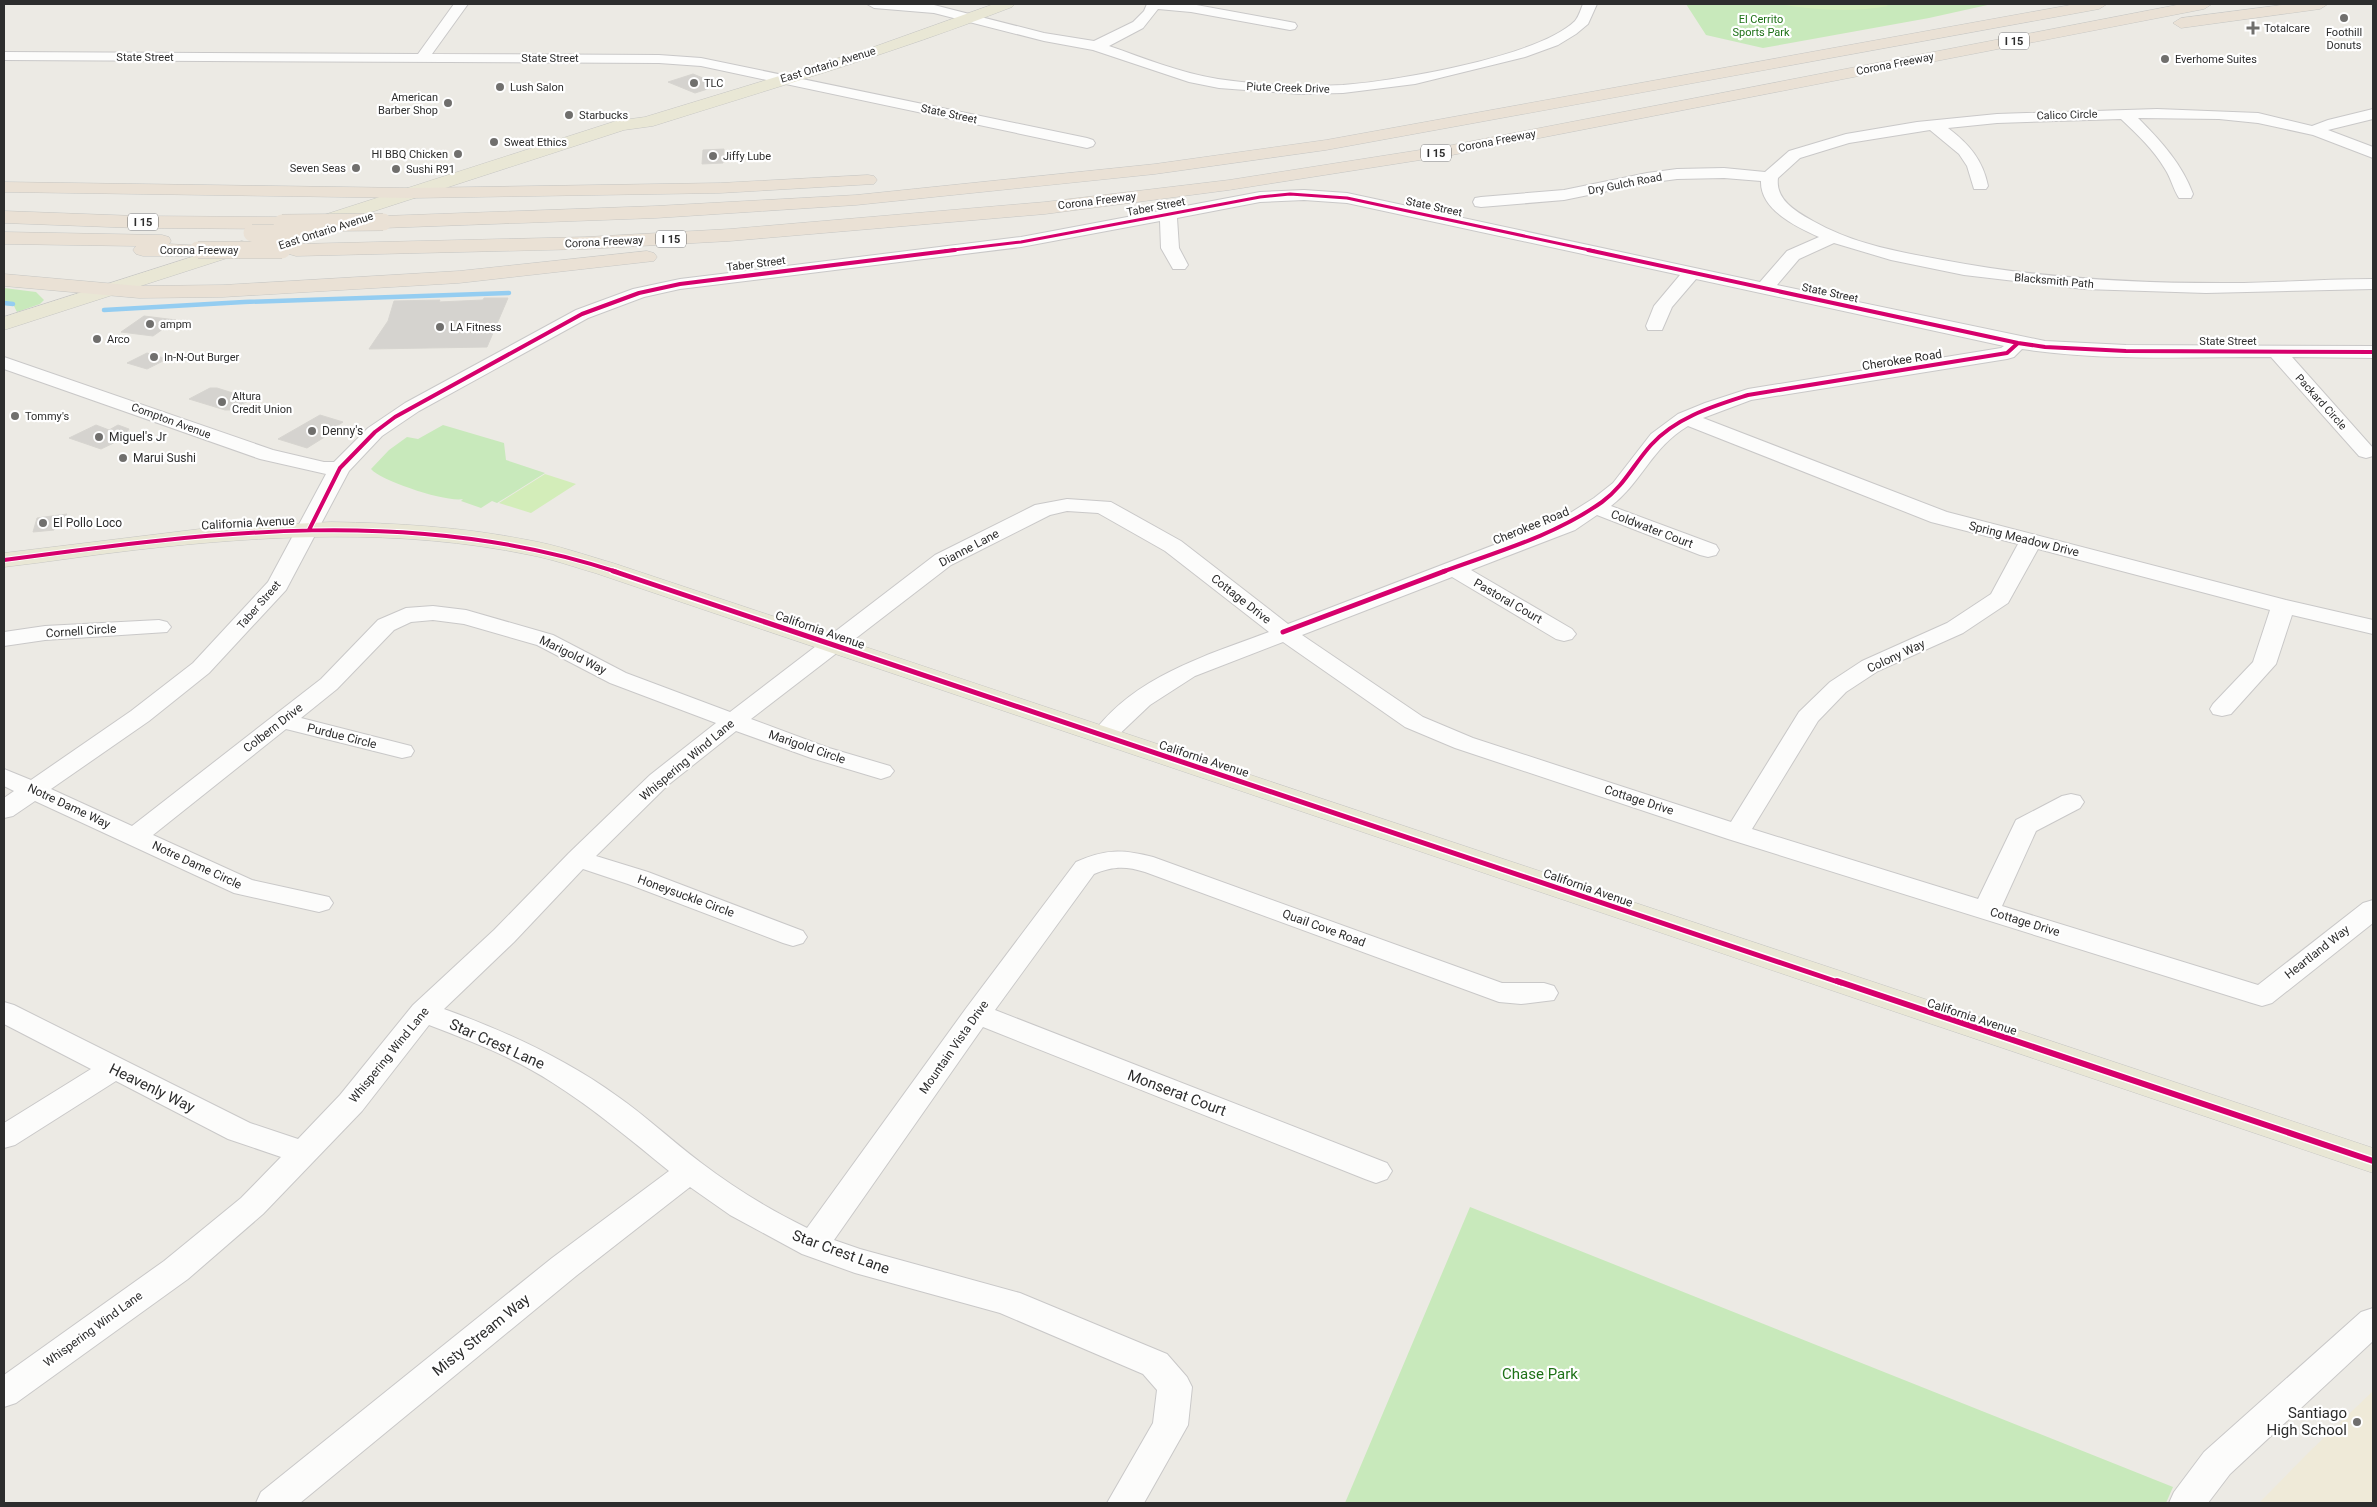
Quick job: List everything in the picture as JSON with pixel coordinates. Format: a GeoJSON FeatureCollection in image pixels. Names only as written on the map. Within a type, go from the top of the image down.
{"type":"FeatureCollection","features":[{"type":"Feature","properties":{"kind":"highway"},"geometry":{"type":"LineString","coordinates":[[1793,61],[2047,4]]}},
{"type":"Feature","properties":{"kind":"highway","name":"Corona Freeway"},"geometry":{"type":"LineString","coordinates":[[4,217],[138,222],[383,222],[647,212],[856,200],[1091,177],[1326,145],[2099,4]]}},
{"type":"Feature","properties":{"kind":"highway"},"geometry":{"type":"LineString","coordinates":[[4,228],[252,233],[582,226],[790,214],[1007,194],[1146,179],[1267,163],[1400,141],[2130,4]]}},
{"type":"Feature","properties":{"kind":"highway"},"geometry":{"type":"LineString","coordinates":[[4,238],[224,242],[451,240],[704,228],[905,213],[1054,198],[1215,178],[1490,134],[2166,4]]}},
{"type":"Feature","properties":{"kind":"highway"},"geometry":{"type":"LineString","coordinates":[[2061,25],[2191,4]]}},
{"type":"Feature","properties":{"kind":"highway","name":"Corona Freeway"},"geometry":{"type":"LineString","coordinates":[[4,248],[296,250],[586,243],[730,235],[1045,208],[1323,172],[1452,150],[2204,4]]}},
{"type":"Feature","properties":{"kind":"highway"},"geometry":{"type":"LineString","coordinates":[[1824,78],[2002,49],[2320,4]]}},
{"type":"Feature","properties":{"kind":"highway"},"geometry":{"type":"LineString","coordinates":[[4,187],[412,193],[720,188],[890,179],[1138,160],[1296,144],[1326,145]]}},
{"type":"Feature","properties":{"kind":"highway"},"geometry":{"type":"LineString","coordinates":[[4,282],[139,292],[311,287],[459,277],[990,220],[1045,208]]}},
{"type":"Feature","properties":{"kind":"highway"},"geometry":{"type":"LineString","coordinates":[[4,282],[52,289],[62,296],[61,304]]}},
{"type":"Feature","properties":{"kind":"main road","name":"East Ontario Avenue"},"geometry":{"type":"LineString","coordinates":[[7,324],[61,304],[412,193],[578,138],[622,125],[647,122],[785,79],[971,18],[1007,4]]}},
{"type":"Feature","properties":{"kind":"main road","name":"East Ontario Avenue"},"geometry":{"type":"LineString","coordinates":[[4,338],[546,158],[641,129],[647,122]]}},
{"type":"Feature","properties":{"kind":"main road"},"geometry":{"type":"LineString","coordinates":[[546,158],[578,144],[578,138]]}},
{"type":"Feature","properties":{"kind":"main road"},"geometry":{"type":"LineString","coordinates":[[7,324],[96,299],[110,289]]}},
{"type":"Feature","properties":{"kind":"main road","name":"California Avenue"},"geometry":{"type":"LineString","coordinates":[[4,560],[214,533],[309,530],[387,530],[463,536],[529,547],[604,568],[2373,1161]]}},
{"type":"Feature","properties":{"kind":"street"},"geometry":{"type":"LineString","coordinates":[[422,58],[462,4]]}},
{"type":"Feature","properties":{"kind":"street","name":"Piute Creek Drive"},"geometry":{"type":"LineString","coordinates":[[874,4],[934,9],[1044,37],[1096,46],[1159,69],[1219,84],[1302,90],[1343,90],[1415,80],[1520,54],[1552,42],[1571,31],[1583,21],[1590,4]]}},
{"type":"Feature","properties":{"kind":"street"},"geometry":{"type":"LineString","coordinates":[[1096,46],[1125,33],[1142,21],[1152,13],[1154,4],[1191,8],[1290,26]]}},
{"type":"Feature","properties":{"kind":"street","name":"State Street"},"geometry":{"type":"LineString","coordinates":[[4,56],[659,59],[701,62],[1088,143]]}},
{"type":"Feature","properties":{"kind":"street","name":"Calico Circle"},"geometry":{"type":"LineString","coordinates":[[1770,177],[1775,167],[1784,159],[1808,147],[1875,132],[2035,116],[2204,113],[2258,118],[2346,140],[2373,153]]}},
{"type":"Feature","properties":{"kind":"street"},"geometry":{"type":"LineString","coordinates":[[2125,114],[2155,143],[2180,176],[2185,194]]}},
{"type":"Feature","properties":{"kind":"street"},"geometry":{"type":"LineString","coordinates":[[2312,131],[2333,123],[2373,114]]}},
{"type":"Feature","properties":{"kind":"street"},"geometry":{"type":"LineString","coordinates":[[1935,126],[1961,145],[1978,171],[1980,186]]}},
{"type":"Feature","properties":{"kind":"street","name":"Dry Gulch Road"},"geometry":{"type":"LineString","coordinates":[[1481,202],[1546,198],[1592,191],[1647,178],[1680,174],[1716,173],[1770,177]]}},
{"type":"Feature","properties":{"kind":"street","name":"Blacksmith Path"},"geometry":{"type":"LineString","coordinates":[[1770,177],[1769,189],[1776,201],[1792,215],[1832,238],[1878,252],[2001,276],[2123,287],[2243,288],[2373,284]]}},
{"type":"Feature","properties":{"kind":"street","name":"State Street"},"geometry":{"type":"LineString","coordinates":[[1290,194],[1347,198],[1764,289],[2018,343],[2045,347],[2126,351],[2373,352]]}},
{"type":"Feature","properties":{"kind":"street","name":"Taber Street"},"geometry":{"type":"LineString","coordinates":[[4,810],[140,716],[201,668],[278,584],[309,530],[340,468],[375,432],[412,407],[554,327],[582,314],[639,293],[680,284],[1021,242],[1290,194]]}},
{"type":"Feature","properties":{"kind":"street"},"geometry":{"type":"LineString","coordinates":[[1168,215],[1170,248],[1179,265]]}},
{"type":"Feature","properties":{"kind":"street"},"geometry":{"type":"LineString","coordinates":[[1764,289],[1793,255],[1832,238]]}},
{"type":"Feature","properties":{"kind":"street"},"geometry":{"type":"LineString","coordinates":[[1655,326],[1663,306],[1692,273]]}},
{"type":"Feature","properties":{"kind":"street","name":"Cherokee Road"},"geometry":{"type":"LineString","coordinates":[[1103,736],[1123,714],[1153,688],[1186,671],[1283,632],[1567,525],[1595,507],[1622,486],[1656,439],[1686,418],[1748,395],[2007,353],[2018,343]]}},
{"type":"Feature","properties":{"kind":"street","name":"Packard Circle"},"geometry":{"type":"LineString","coordinates":[[2276,351],[2366,452]]}},
{"type":"Feature","properties":{"kind":"street","name":"Compton Avenue"},"geometry":{"type":"LineString","coordinates":[[4,363],[267,455],[324,468],[340,468]]}},
{"type":"Feature","properties":{"kind":"street","name":"Spring Meadow Drive"},"geometry":{"type":"LineString","coordinates":[[1686,418],[1939,516],[2283,606],[2373,627]]}},
{"type":"Feature","properties":{"kind":"street","name":"Cottage Drive"},"geometry":{"type":"LineString","coordinates":[[1067,505],[1104,507],[1173,546],[1283,632],[1414,722],[1464,743],[1738,833],[2262,996]]}},
{"type":"Feature","properties":{"kind":"street","name":"Dianne Lane"},"geometry":{"type":"LineString","coordinates":[[832,644],[943,560],[1042,510],[1067,505]]}},
{"type":"Feature","properties":{"kind":"street","name":"Coldwater Court"},"geometry":{"type":"LineString","coordinates":[[1595,507],[1708,550]]}},
{"type":"Feature","properties":{"kind":"street","name":"Colony Way"},"geometry":{"type":"LineString","coordinates":[[1738,833],[1808,717],[1838,687],[1870,666],[1955,628],[2000,598],[2031,541]]}},
{"type":"Feature","properties":{"kind":"street","name":"Pastoral Court"},"geometry":{"type":"LineString","coordinates":[[1452,568],[1564,634]]}},
{"type":"Feature","properties":{"kind":"street"},"geometry":{"type":"LineString","coordinates":[[2222,710],[2264,664],[2283,606]]}},
{"type":"Feature","properties":{"kind":"street","name":"Marigold Way"},"geometry":{"type":"LineString","coordinates":[[406,615],[433,613],[466,618],[545,640],[618,678],[734,722]]}},
{"type":"Feature","properties":{"kind":"street","name":"Colbern Drive"},"geometry":{"type":"LineString","coordinates":[[135,836],[329,684],[386,625],[406,615]]}},
{"type":"Feature","properties":{"kind":"street","name":"Cornell Circle"},"geometry":{"type":"LineString","coordinates":[[4,639],[45,633],[159,626]]}},
{"type":"Feature","properties":{"kind":"street","name":"Whispering Wind Lane"},"geometry":{"type":"LineString","coordinates":[[4,1393],[176,1270],[252,1206],[351,1103],[423,1012],[504,936],[578,858],[659,780],[832,644]]}},
{"type":"Feature","properties":{"kind":"street","name":"Purdue Circle"},"geometry":{"type":"LineString","coordinates":[[282,721],[402,751]]}},
{"type":"Feature","properties":{"kind":"street","name":"Marigold Circle"},"geometry":{"type":"LineString","coordinates":[[734,722],[820,753],[881,771]]}},
{"type":"Feature","properties":{"kind":"street","name":"Notre Dame Way"},"geometry":{"type":"LineString","coordinates":[[4,777],[135,836]]}},
{"type":"Feature","properties":{"kind":"street"},"geometry":{"type":"LineString","coordinates":[[1986,910],[2025,826],[2071,802]]}},
{"type":"Feature","properties":{"kind":"street","name":"Notre Dame Circle"},"geometry":{"type":"LineString","coordinates":[[135,836],[244,887],[318,903]]}},
{"type":"Feature","properties":{"kind":"street","name":"Honeysuckle Circle"},"geometry":{"type":"LineString","coordinates":[[578,858],[638,878],[792,937]]}},
{"type":"Feature","properties":{"kind":"street","name":"Quail Cove Road"},"geometry":{"type":"LineString","coordinates":[[1104,858],[1127,858],[1154,866],[1499,992],[1544,993]]}},
{"type":"Feature","properties":{"kind":"street","name":"Mountain Vista Drive"},"geometry":{"type":"LineString","coordinates":[[814,1245],[977,1014],[1084,868],[1104,858]]}},
{"type":"Feature","properties":{"kind":"street","name":"Heartland Way"},"geometry":{"type":"LineString","coordinates":[[2262,996],[2373,909]]}},
{"type":"Feature","properties":{"kind":"street","name":"Heavenly Way"},"geometry":{"type":"LineString","coordinates":[[4,1012],[113,1069],[239,1131],[304,1153]]}},
{"type":"Feature","properties":{"kind":"street","name":"Star Crest Lane"},"geometry":{"type":"LineString","coordinates":[[423,1012],[482,1034],[562,1074],[607,1104],[690,1170],[741,1207],[814,1245],[855,1260],[1008,1302],[1156,1364],[1175,1387],[1170,1425],[1125,1503]]}},
{"type":"Feature","properties":{"kind":"street","name":"Monserat Court"},"geometry":{"type":"LineString","coordinates":[[977,1014],[1376,1171]]}},
{"type":"Feature","properties":{"kind":"street"},"geometry":{"type":"LineString","coordinates":[[4,1137],[113,1069]]}},
{"type":"Feature","properties":{"kind":"street","name":"Misty Stream Way"},"geometry":{"type":"LineString","coordinates":[[274,1503],[564,1267],[690,1170]]}},
{"type":"Feature","properties":{"kind":"street"},"geometry":{"type":"LineString","coordinates":[[2187,1503],[2217,1464],[2373,1321]]}},
{"type":"Feature","properties":{"kind":"shaded area","name":"Santiago High School"},"geometry":{"type":"Polygon","coordinates":[[[2373,1391],[2373,1503],[2259,1503],[2309,1452],[2373,1391]]]}},
{"type":"Feature","properties":{"kind":"green space","name":"El Cerrito Sports Park"},"geometry":{"type":"Polygon","coordinates":[[[1686,4],[1992,4],[1929,18],[1763,48],[1706,35],[1686,4]]]}},
{"type":"Feature","properties":{"kind":"green space"},"geometry":{"type":"Polygon","coordinates":[[[1778,4],[1885,4],[1888,6],[1833,10],[1778,4]]]}},
{"type":"Feature","properties":{"kind":"green space"},"geometry":{"type":"Polygon","coordinates":[[[4,288],[36,292],[44,300],[40,304],[17,312],[14,306],[4,305],[4,288]]]}},
{"type":"Feature","properties":{"kind":"green space"},"geometry":{"type":"Polygon","coordinates":[[[443,425],[504,443],[506,460],[545,473],[497,503],[492,501],[481,508],[461,501],[463,499],[444,498],[415,490],[387,479],[371,469],[389,450],[407,437],[418,439],[443,425]]]}},
{"type":"Feature","properties":{"kind":"green space"},"geometry":{"type":"Polygon","coordinates":[[[545,474],[576,484],[531,513],[499,503],[545,474]]]}},
{"type":"Feature","properties":{"kind":"green space","name":"Chase Park"},"geometry":{"type":"Polygon","coordinates":[[[1470,1207],[2173,1487],[2166,1503],[1345,1503],[1470,1207]]]}},
{"type":"Feature","properties":{"kind":"building","name":"TLC"},"geometry":{"type":"Polygon","coordinates":[[[693,74],[720,85],[695,93],[668,82],[693,74]]]}},
{"type":"Feature","properties":{"kind":"building","name":"Jiffy Lube"},"geometry":{"type":"Polygon","coordinates":[[[724,149],[723,163],[702,164],[703,150],[724,149]]]}},
{"type":"Feature","properties":{"kind":"building","name":"LA Fitness"},"geometry":{"type":"Polygon","coordinates":[[[484,298],[508,298],[487,347],[369,349],[388,321],[394,301],[440,300],[439,302],[483,300],[484,298]]]}},
{"type":"Feature","properties":{"kind":"building","name":"ampm"},"geometry":{"type":"Polygon","coordinates":[[[144,316],[176,320],[153,336],[121,332],[144,316]]]}},
{"type":"Feature","properties":{"kind":"building"},"geometry":{"type":"Polygon","coordinates":[[[147,353],[167,359],[147,369],[127,363],[147,353]]]}},
{"type":"Feature","properties":{"kind":"building","name":"Altura Credit Union"},"geometry":{"type":"Polygon","coordinates":[[[210,388],[217,388],[252,399],[230,410],[225,410],[189,399],[210,388]]]}},
{"type":"Feature","properties":{"kind":"building","name":"Denny's"},"geometry":{"type":"Polygon","coordinates":[[[320,415],[343,422],[335,427],[339,428],[307,448],[278,439],[320,415]]]}},
{"type":"Feature","properties":{"kind":"building","name":"Miguel's Jr"},"geometry":{"type":"Polygon","coordinates":[[[96,425],[109,430],[118,425],[129,429],[124,438],[101,449],[69,438],[96,425]]]}},
{"type":"Feature","properties":{"kind":"building"},"geometry":{"type":"Polygon","coordinates":[[[67,514],[54,530],[33,532],[37,518],[67,514]]]}},
{"type":"Feature","properties":{"kind":"waterway"},"geometry":{"type":"LineString","coordinates":[[104,310],[244,302],[509,293]]}},
{"type":"Feature","properties":{"kind":"waterway"},"geometry":{"type":"LineString","coordinates":[[4,303],[13,304]]}},
{"type":"Feature","properties":{"kind":"cycle path"},"geometry":{"type":"LineString","coordinates":[[309,530],[340,468],[375,432],[395,417],[582,314],[639,293],[680,284],[1021,242],[1260,197],[1290,194],[1347,198],[2018,343],[2045,347],[2126,351],[2373,352]]}},
{"type":"Feature","properties":{"kind":"cycle path"},"geometry":{"type":"LineString","coordinates":[[1283,632],[1567,525],[1620,487],[1647,449],[1658,438],[1689,417],[1712,407],[1748,395],[2007,353],[2018,343]]}},
{"type":"Feature","properties":{"kind":"cycle path"},"geometry":{"type":"LineString","coordinates":[[4,560],[200,536],[265,531],[331,529],[397,530],[463,536],[547,551],[604,568],[2373,1161]]}},
{"type":"Feature","properties":{"kind":"place","name":"Foothill Donuts"},"geometry":{"type":"Point","coordinates":[2344,18]}},
{"type":"Feature","properties":{"kind":"place","name":"Totalcare"},"geometry":{"type":"Point","coordinates":[2253,28]}},
{"type":"Feature","properties":{"kind":"place","name":"Everhome Suites"},"geometry":{"type":"Point","coordinates":[2165,59]}},
{"type":"Feature","properties":{"kind":"place","name":"TLC"},"geometry":{"type":"Point","coordinates":[694,83]}},
{"type":"Feature","properties":{"kind":"place","name":"Lush Salon"},"geometry":{"type":"Point","coordinates":[500,87]}},
{"type":"Feature","properties":{"kind":"place","name":"American Barber Shop"},"geometry":{"type":"Point","coordinates":[448,103]}},
{"type":"Feature","properties":{"kind":"place","name":"Starbucks"},"geometry":{"type":"Point","coordinates":[569,115]}},
{"type":"Feature","properties":{"kind":"place","name":"Sweat Ethics"},"geometry":{"type":"Point","coordinates":[494,142]}},
{"type":"Feature","properties":{"kind":"place","name":"HI BBQ Chicken"},"geometry":{"type":"Point","coordinates":[458,154]}},
{"type":"Feature","properties":{"kind":"place","name":"Jiffy Lube"},"geometry":{"type":"Point","coordinates":[713,156]}},
{"type":"Feature","properties":{"kind":"place","name":"Seven Seas"},"geometry":{"type":"Point","coordinates":[356,168]}},
{"type":"Feature","properties":{"kind":"place","name":"Sushi R91"},"geometry":{"type":"Point","coordinates":[396,169]}},
{"type":"Feature","properties":{"kind":"place","name":"ampm"},"geometry":{"type":"Point","coordinates":[150,324]}},
{"type":"Feature","properties":{"kind":"place","name":"LA Fitness"},"geometry":{"type":"Point","coordinates":[440,327]}},
{"type":"Feature","properties":{"kind":"place","name":"Arco"},"geometry":{"type":"Point","coordinates":[97,339]}},
{"type":"Feature","properties":{"kind":"place","name":"In-N-Out Burger"},"geometry":{"type":"Point","coordinates":[154,357]}},
{"type":"Feature","properties":{"kind":"place","name":"Altura Credit Union"},"geometry":{"type":"Point","coordinates":[222,402]}},
{"type":"Feature","properties":{"kind":"place","name":"Tommy's"},"geometry":{"type":"Point","coordinates":[15,416]}},
{"type":"Feature","properties":{"kind":"place","name":"Denny's"},"geometry":{"type":"Point","coordinates":[312,431]}},
{"type":"Feature","properties":{"kind":"place","name":"Miguel's Jr"},"geometry":{"type":"Point","coordinates":[99,437]}},
{"type":"Feature","properties":{"kind":"place","name":"Marui Sushi"},"geometry":{"type":"Point","coordinates":[123,458]}},
{"type":"Feature","properties":{"kind":"place","name":"El Pollo Loco"},"geometry":{"type":"Point","coordinates":[43,523]}},
{"type":"Feature","properties":{"kind":"place","name":"Santiago High School"},"geometry":{"type":"Point","coordinates":[2357,1422]}}]}
